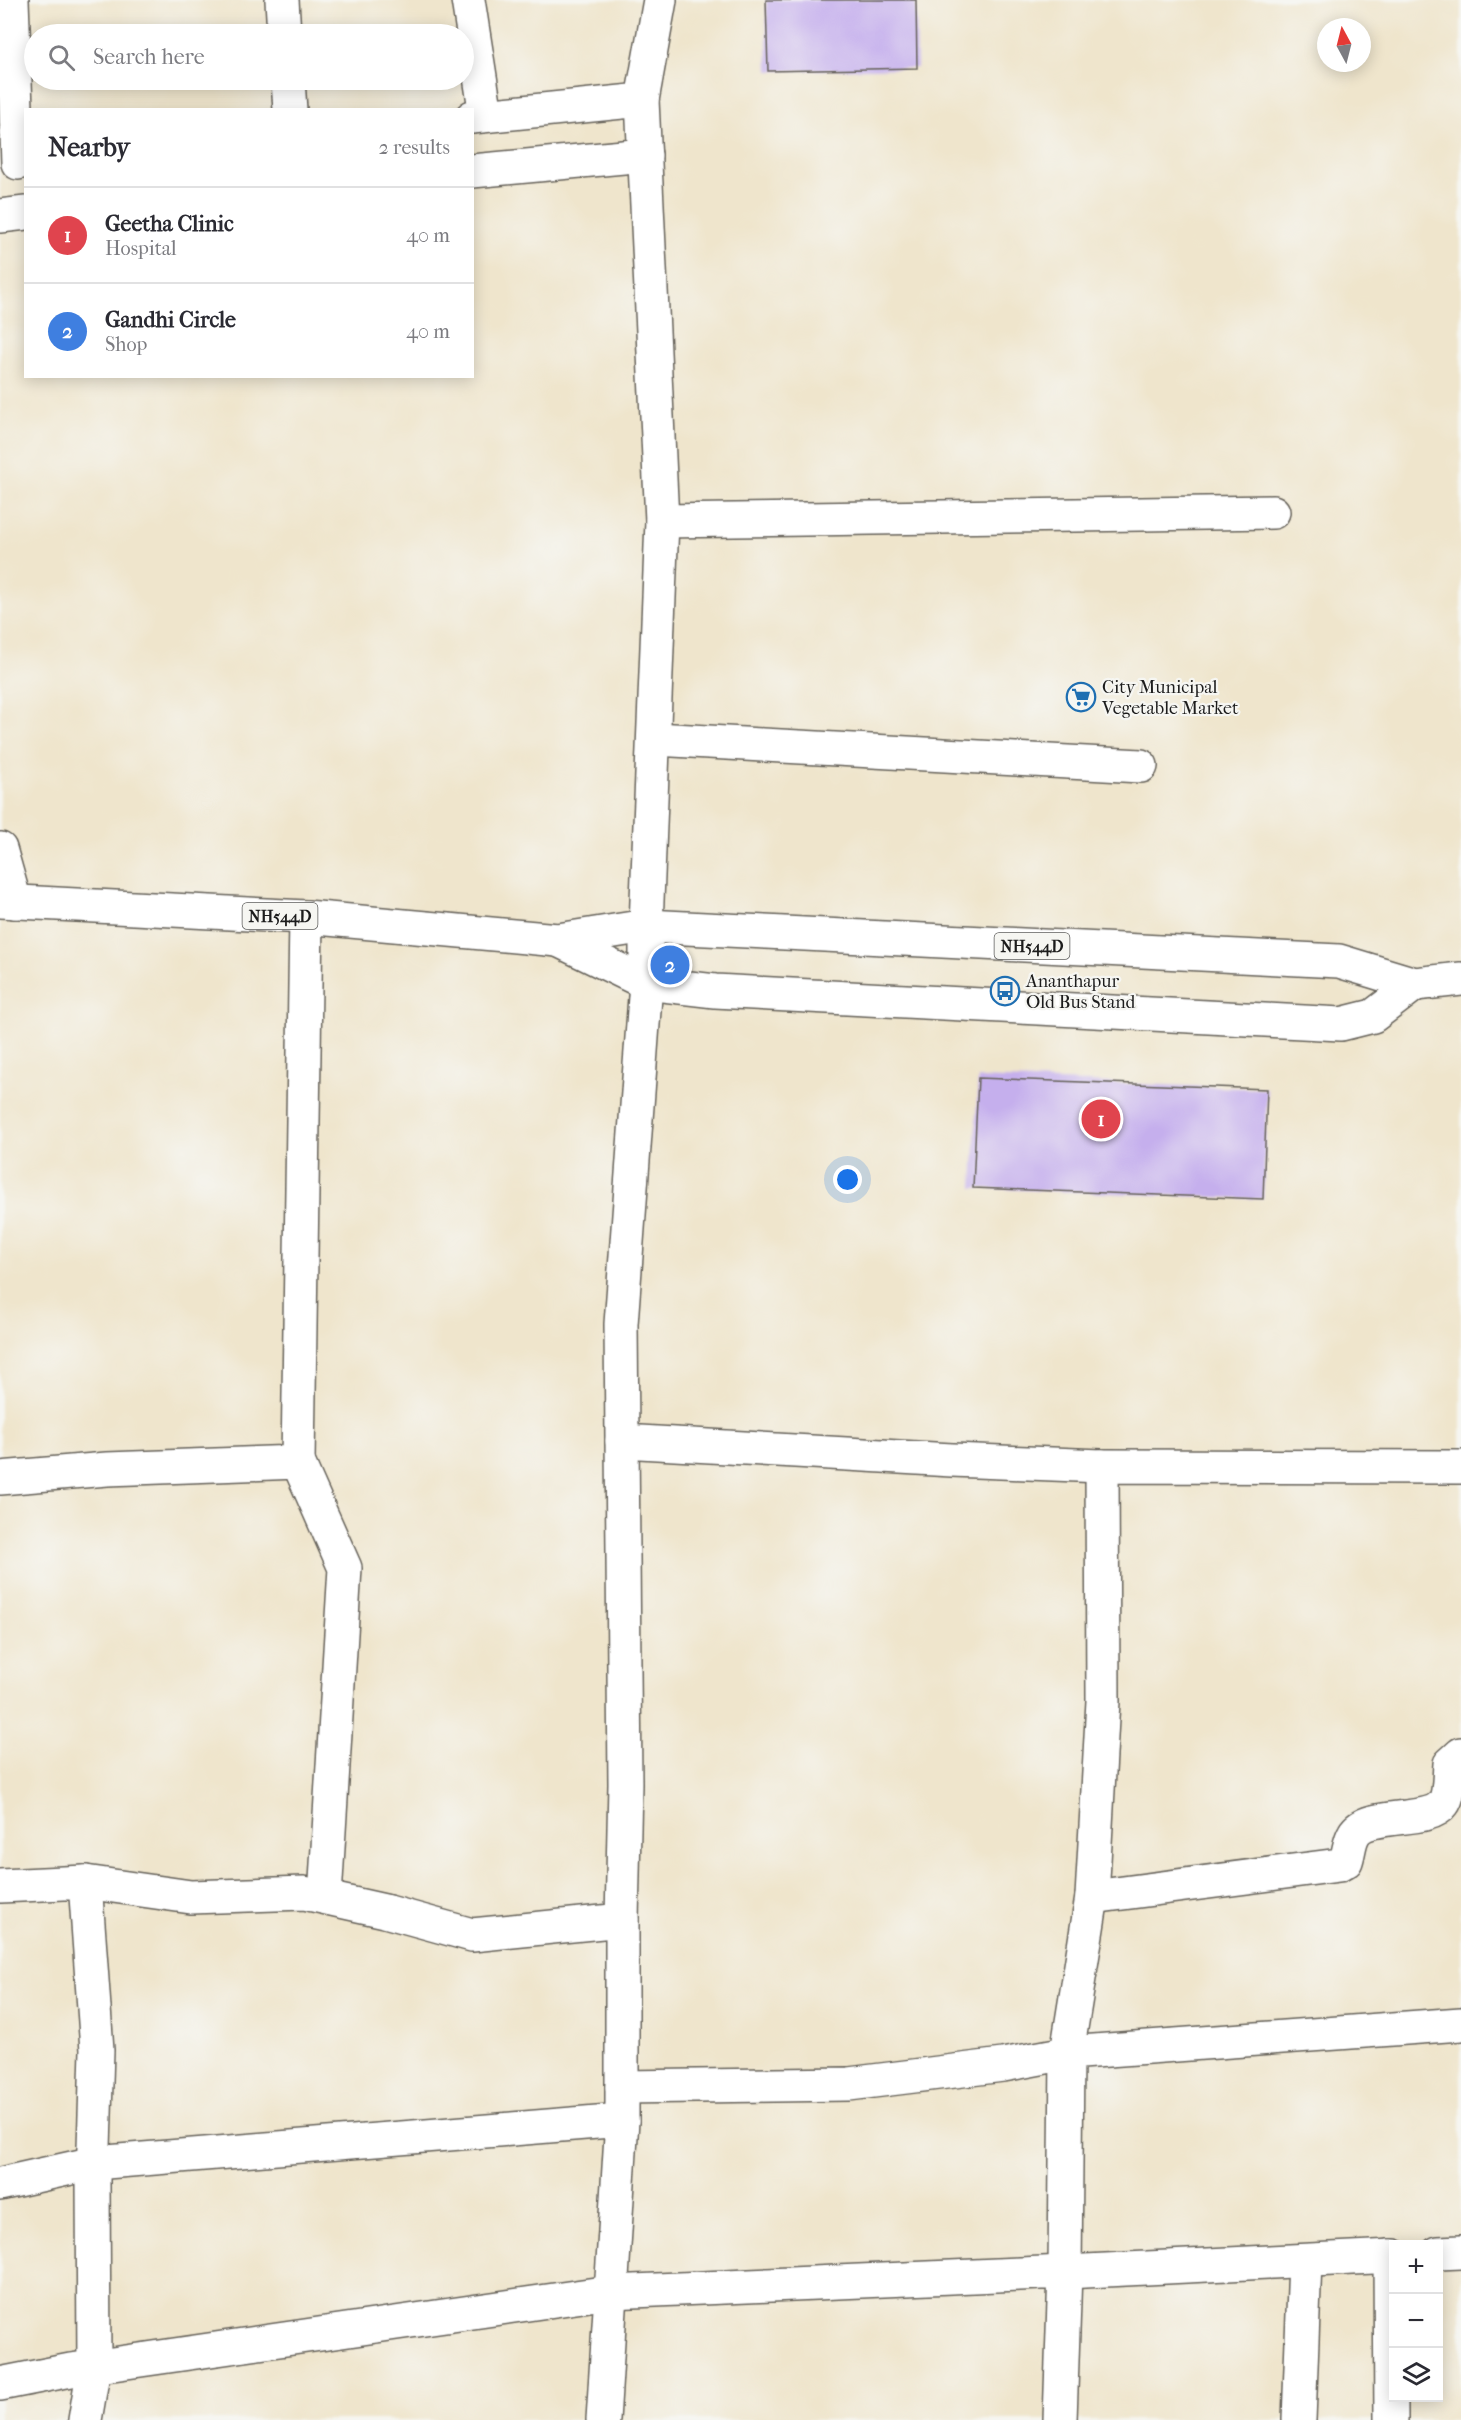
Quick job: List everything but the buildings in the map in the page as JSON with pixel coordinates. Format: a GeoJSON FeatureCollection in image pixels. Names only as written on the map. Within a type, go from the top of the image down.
{"type":"FeatureCollection","features":[{"type":"Feature","properties":{"kind":"main road"},"geometry":{"type":"LineString","coordinates":[[12,0],[14,163]]}},
{"type":"Feature","properties":{"kind":"main road"},"geometry":{"type":"LineString","coordinates":[[282,0],[284,24]]}},
{"type":"Feature","properties":{"kind":"main road"},"geometry":{"type":"LineString","coordinates":[[468,0],[470,24]]}},
{"type":"Feature","properties":{"kind":"main road"},"geometry":{"type":"LineString","coordinates":[[603,2420],[622,2120],[625,1784],[621,1324],[646,983],[646,926],[662,521],[642,100],[660,0]]}},
{"type":"Feature","properties":{"kind":"main road"},"geometry":{"type":"LineString","coordinates":[[474,63],[479,116],[642,100]]}},
{"type":"Feature","properties":{"kind":"main road"},"geometry":{"type":"LineString","coordinates":[[289,90],[290,108]]}},
{"type":"Feature","properties":{"kind":"main road"},"geometry":{"type":"LineString","coordinates":[[474,171],[645,155]]}},
{"type":"Feature","properties":{"kind":"main road"},"geometry":{"type":"LineString","coordinates":[[0,216],[24,213]]}},
{"type":"Feature","properties":{"kind":"main road"},"geometry":{"type":"LineString","coordinates":[[662,521],[1273,512]]}},
{"type":"Feature","properties":{"kind":"main road"},"geometry":{"type":"LineString","coordinates":[[655,739],[1141,766]]}},
{"type":"Feature","properties":{"kind":"main road","name":"NH544D"},"geometry":{"type":"LineString","coordinates":[[0,849],[8,901],[306,917],[558,940],[646,926],[1339,961],[1415,984],[1461,979]]}},
{"type":"Feature","properties":{"kind":"main road"},"geometry":{"type":"LineString","coordinates":[[306,917],[298,1462],[345,1568],[325,1897]]}},
{"type":"Feature","properties":{"kind":"main road","name":"NH544D"},"geometry":{"type":"LineString","coordinates":[[558,940],[646,983],[715,991],[1341,1024],[1372,1016],[1415,984]]}},
{"type":"Feature","properties":{"kind":"main road"},"geometry":{"type":"LineString","coordinates":[[622,1441],[952,1460],[1102,1466],[1461,1467]]}},
{"type":"Feature","properties":{"kind":"main road"},"geometry":{"type":"LineString","coordinates":[[0,1478],[107,1469],[298,1462]]}},
{"type":"Feature","properties":{"kind":"main road"},"geometry":{"type":"LineString","coordinates":[[1060,2420],[1065,2272],[1067,2054],[1092,1897],[1103,1701],[1102,1466]]}},
{"type":"Feature","properties":{"kind":"main road"},"geometry":{"type":"LineString","coordinates":[[1092,1897],[1339,1865],[1346,1861],[1353,1835],[1359,1828],[1371,1823],[1434,1811],[1443,1805],[1450,1764],[1461,1754]]}},
{"type":"Feature","properties":{"kind":"main road"},"geometry":{"type":"LineString","coordinates":[[0,1886],[86,1882],[191,1897],[304,1893],[472,1935],[622,1920]]}},
{"type":"Feature","properties":{"kind":"main road"},"geometry":{"type":"LineString","coordinates":[[85,2420],[94,2367],[93,2163],[97,2050],[86,1882]]}},
{"type":"Feature","properties":{"kind":"main road"},"geometry":{"type":"LineString","coordinates":[[622,2087],[849,2084],[1003,2065],[1067,2054],[1461,2024]]}},
{"type":"Feature","properties":{"kind":"main road"},"geometry":{"type":"LineString","coordinates":[[0,2184],[93,2163],[622,2120]]}},
{"type":"Feature","properties":{"kind":"main road"},"geometry":{"type":"LineString","coordinates":[[1443,2253],[1461,2252]]}},
{"type":"Feature","properties":{"kind":"main road"},"geometry":{"type":"LineString","coordinates":[[0,2384],[94,2367],[610,2292],[1389,2256]]}},
{"type":"Feature","properties":{"kind":"main road"},"geometry":{"type":"LineString","coordinates":[[1299,2420],[1305,2261]]}},
{"type":"Feature","properties":{"kind":"main road"},"geometry":{"type":"LineString","coordinates":[[1391,2420],[1392,2294]]}},
{"type":"Feature","properties":{"kind":"place","name":"City Municipal Vegetable Market"},"geometry":{"type":"Point","coordinates":[1081,697]}},
{"type":"Feature","properties":{"kind":"place","name":"Gandhi Circle"},"geometry":{"type":"Point","coordinates":[670,965]}},
{"type":"Feature","properties":{"kind":"place","name":"Ananthapur Old Bus Stand"},"geometry":{"type":"Point","coordinates":[1005,991]}},
{"type":"Feature","properties":{"kind":"place","name":"Geetha Clinic"},"geometry":{"type":"Point","coordinates":[1101,1119]}}]}
